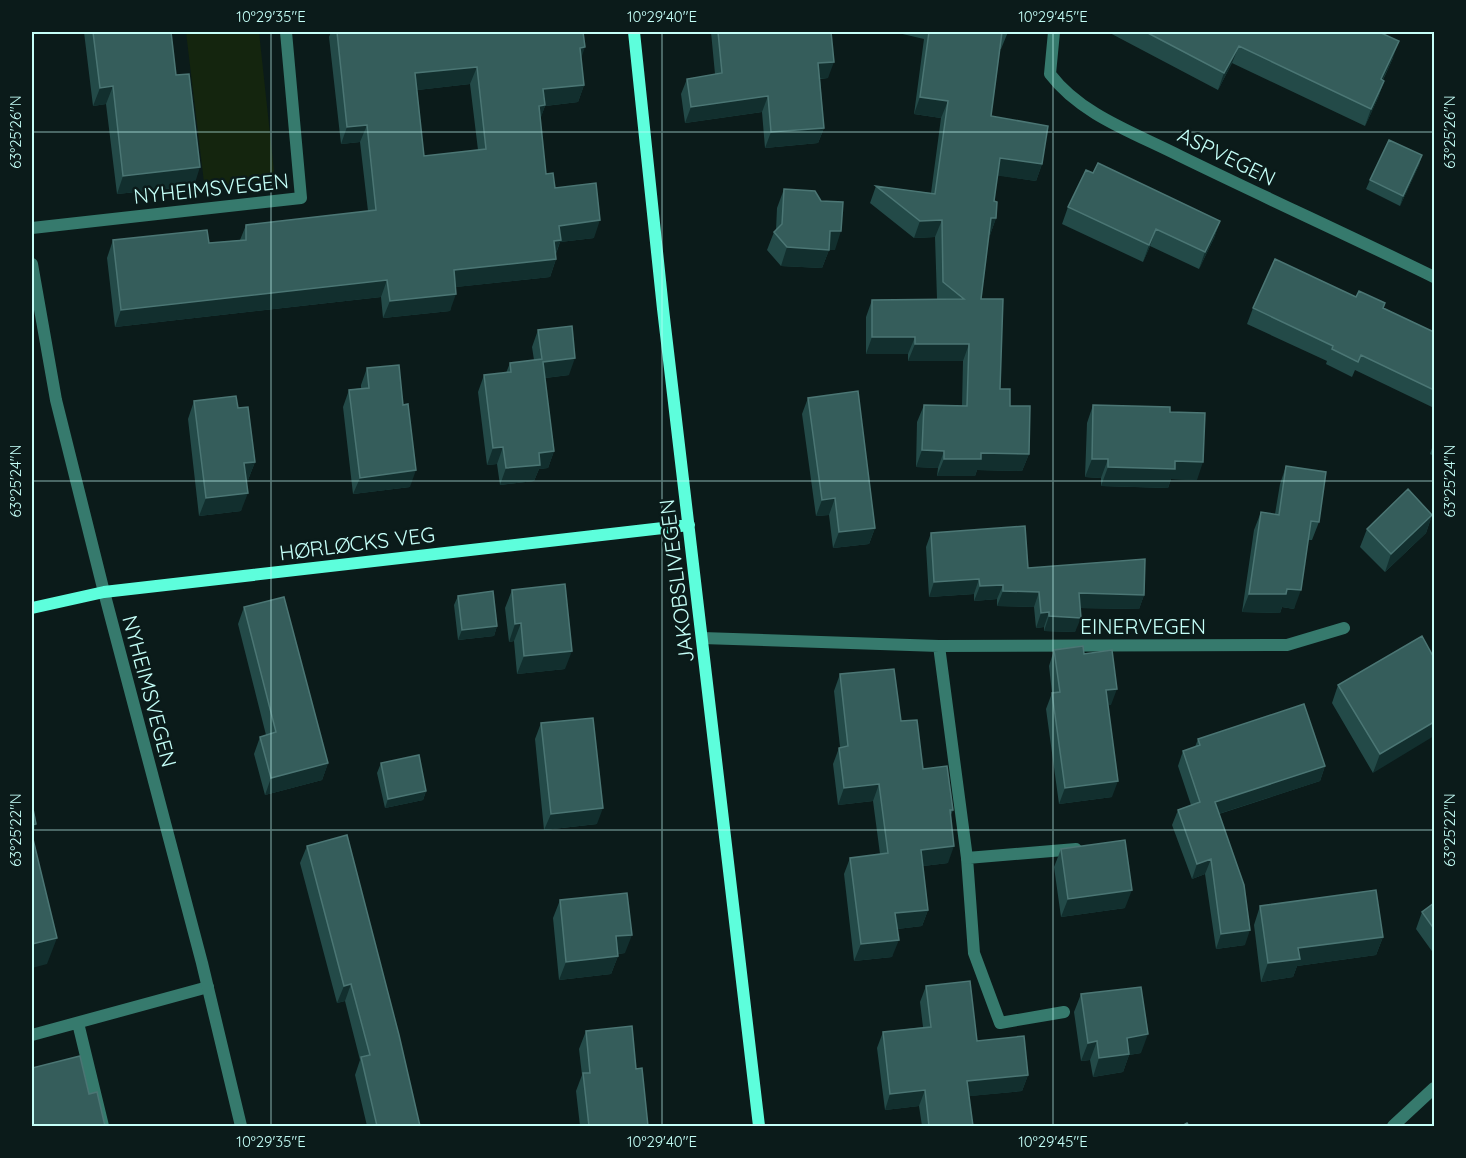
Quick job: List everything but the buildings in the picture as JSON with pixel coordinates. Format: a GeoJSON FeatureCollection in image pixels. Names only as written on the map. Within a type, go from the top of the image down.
{"type":"FeatureCollection","features":[{"type":"Feature","properties":{"kind":"street","name":"NYHEIMSVEGEN"},"geometry":{"type":"LineString","coordinates":[[32,228],[301,198],[286,32]]}},
{"type":"Feature","properties":{"kind":"street","name":"JAKOBSLIVEGEN"},"geometry":{"type":"LineString","coordinates":[[634,32],[759,1126]]}},
{"type":"Feature","properties":{"kind":"street","name":"ASPVEGEN"},"geometry":{"type":"LineString","coordinates":[[1054,32],[1050,74],[1061,88],[1080,103],[1109,120],[1243,187],[1434,277]]}},
{"type":"Feature","properties":{"kind":"street","name":"NYHEIMSVEGEN"},"geometry":{"type":"LineString","coordinates":[[32,264],[56,400],[208,987],[241,1126]]}},
{"type":"Feature","properties":{"kind":"street","name":"HØRLØCKS VEG"},"geometry":{"type":"LineString","coordinates":[[32,608],[104,592],[689,525]]}},
{"type":"Feature","properties":{"kind":"street","name":"EINERVEGEN"},"geometry":{"type":"LineString","coordinates":[[702,638],[939,646],[1287,645],[1344,628]]}},
{"type":"Feature","properties":{"kind":"street"},"geometry":{"type":"LineString","coordinates":[[939,646],[967,858],[974,953],[1000,1023],[1064,1012]]}},
{"type":"Feature","properties":{"kind":"street"},"geometry":{"type":"LineString","coordinates":[[967,858],[1089,848]]}},
{"type":"Feature","properties":{"kind":"street"},"geometry":{"type":"LineString","coordinates":[[32,1035],[208,987]]}},
{"type":"Feature","properties":{"kind":"street"},"geometry":{"type":"LineString","coordinates":[[78,1023],[103,1126]]}},
{"type":"Feature","properties":{"kind":"street"},"geometry":{"type":"LineString","coordinates":[[1393,1126],[1434,1088]]}},
{"type":"Feature","properties":{"kind":"green space"},"geometry":{"type":"Polygon","coordinates":[[[186,32],[259,32],[274,171],[269,179],[205,191],[186,32]]]}}]}
